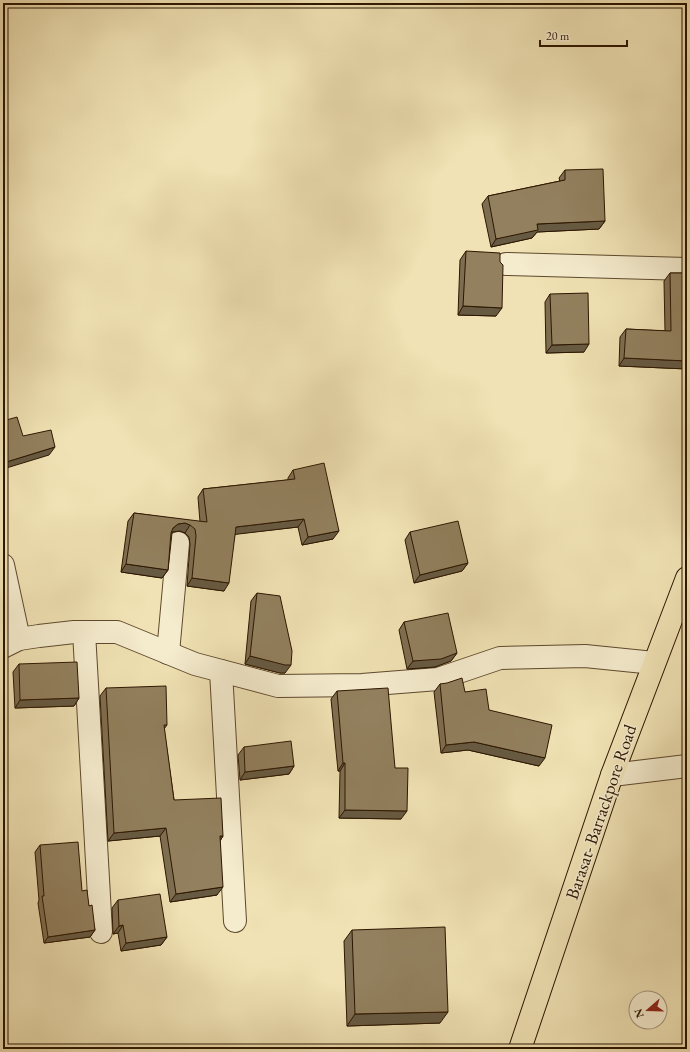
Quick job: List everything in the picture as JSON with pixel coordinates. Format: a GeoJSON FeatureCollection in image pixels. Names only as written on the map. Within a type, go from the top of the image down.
{"type":"FeatureCollection","features":[{"type":"Feature","properties":{"kind":"main road","name":"Barasat- Barrackpore Road"},"geometry":{"type":"LineString","coordinates":[[520,1049],[612,775],[687,578]]}},
{"type":"Feature","properties":{"kind":"street"},"geometry":{"type":"LineString","coordinates":[[506,264],[687,269]]}},
{"type":"Feature","properties":{"kind":"street"},"geometry":{"type":"LineString","coordinates":[[168,653],[178,543]]}},
{"type":"Feature","properties":{"kind":"street"},"geometry":{"type":"LineString","coordinates":[[3,565],[11,643],[39,636],[84,632],[117,632],[195,664],[278,686],[362,685],[438,679],[500,658],[585,656],[654,663]]}},
{"type":"Feature","properties":{"kind":"street"},"geometry":{"type":"LineString","coordinates":[[84,632],[101,932]]}},
{"type":"Feature","properties":{"kind":"street"},"geometry":{"type":"LineString","coordinates":[[221,671],[235,922]]}},
{"type":"Feature","properties":{"kind":"street"},"geometry":{"type":"LineString","coordinates":[[612,775],[687,766]]}},
{"type":"Feature","properties":{"kind":"building"},"geometry":{"type":"Polygon","coordinates":[[[603,169],[605,221],[537,224],[538,230],[496,239],[488,196],[565,180],[565,170],[603,169]]]}},
{"type":"Feature","properties":{"kind":"building"},"geometry":{"type":"Polygon","coordinates":[[[466,251],[500,253],[500,262],[503,265],[502,308],[463,306],[466,251]]]}},
{"type":"Feature","properties":{"kind":"building"},"geometry":{"type":"Polygon","coordinates":[[[670,273],[687,273],[687,361],[624,358],[626,329],[671,331],[670,273]]]}},
{"type":"Feature","properties":{"kind":"building"},"geometry":{"type":"Polygon","coordinates":[[[588,293],[589,344],[552,345],[550,294],[588,293]]]}},
{"type":"Feature","properties":{"kind":"building"},"geometry":{"type":"Polygon","coordinates":[[[17,417],[23,436],[51,430],[55,447],[3,463],[3,421],[17,417]]]}},
{"type":"Feature","properties":{"kind":"building"},"geometry":{"type":"Polygon","coordinates":[[[324,463],[339,531],[308,537],[304,519],[236,527],[229,583],[192,578],[196,536],[195,529],[185,523],[178,524],[173,528],[171,533],[168,570],[126,564],[134,513],[207,522],[203,489],[295,479],[293,470],[324,463]]]}},
{"type":"Feature","properties":{"kind":"building"},"geometry":{"type":"Polygon","coordinates":[[[458,521],[468,563],[420,575],[410,532],[458,521]]]}},
{"type":"Feature","properties":{"kind":"building"},"geometry":{"type":"Polygon","coordinates":[[[257,593],[280,596],[292,651],[291,665],[285,665],[250,656],[257,593]]]}},
{"type":"Feature","properties":{"kind":"building"},"geometry":{"type":"Polygon","coordinates":[[[448,613],[457,653],[441,659],[413,661],[404,622],[448,613]]]}},
{"type":"Feature","properties":{"kind":"building"},"geometry":{"type":"Polygon","coordinates":[[[77,662],[79,698],[20,700],[19,664],[77,662]]]}},
{"type":"Feature","properties":{"kind":"building"},"geometry":{"type":"Polygon","coordinates":[[[462,678],[465,692],[486,689],[489,710],[552,725],[545,758],[474,742],[446,745],[440,684],[462,678]]]}},
{"type":"Feature","properties":{"kind":"building"},"geometry":{"type":"Polygon","coordinates":[[[166,686],[167,725],[164,725],[174,800],[221,798],[223,836],[220,836],[223,887],[176,894],[166,828],[114,833],[106,688],[166,686]]]}},
{"type":"Feature","properties":{"kind":"building"},"geometry":{"type":"Polygon","coordinates":[[[388,688],[395,768],[408,768],[407,811],[345,810],[345,763],[343,763],[337,691],[388,688]]]}},
{"type":"Feature","properties":{"kind":"building"},"geometry":{"type":"Polygon","coordinates":[[[291,741],[294,766],[245,772],[244,747],[291,741]]]}},
{"type":"Feature","properties":{"kind":"building"},"geometry":{"type":"Polygon","coordinates":[[[78,842],[82,891],[87,890],[89,906],[92,905],[95,930],[48,937],[42,896],[44,896],[40,845],[78,842]]]}},
{"type":"Feature","properties":{"kind":"building"},"geometry":{"type":"Polygon","coordinates":[[[160,894],[167,937],[126,943],[123,925],[119,926],[118,900],[160,894]]]}},
{"type":"Feature","properties":{"kind":"building"},"geometry":{"type":"Polygon","coordinates":[[[445,927],[448,1012],[355,1014],[352,930],[445,927]]]}}]}
